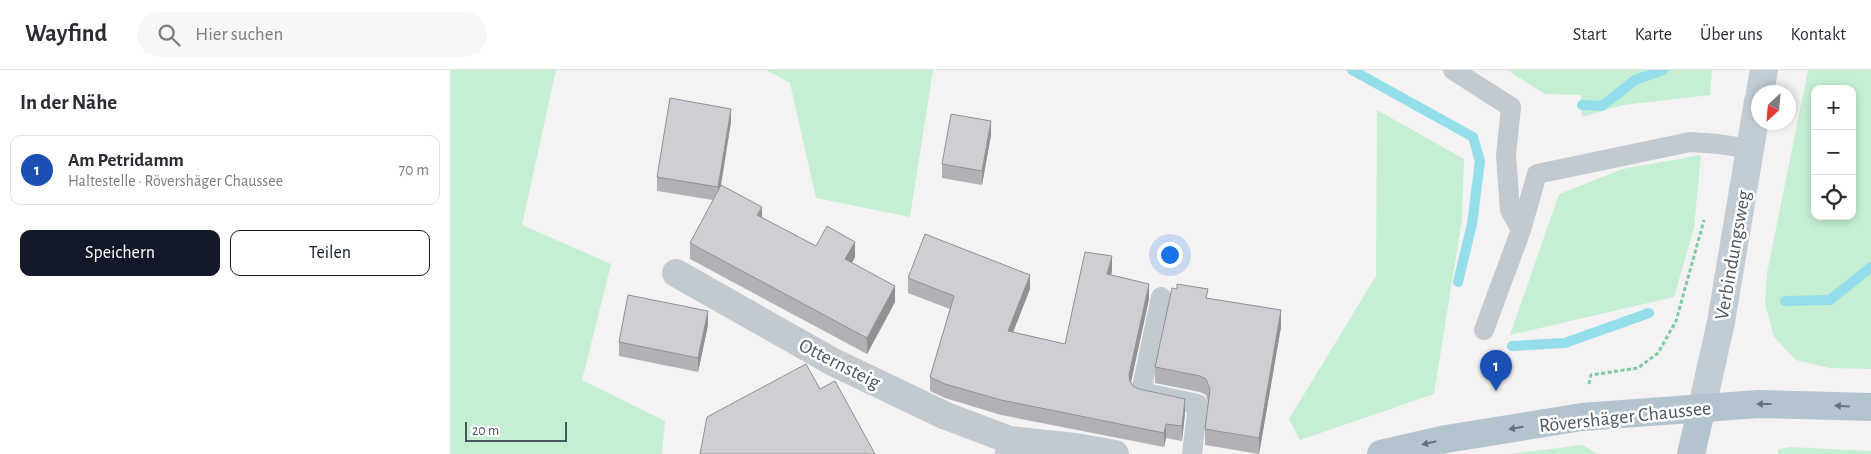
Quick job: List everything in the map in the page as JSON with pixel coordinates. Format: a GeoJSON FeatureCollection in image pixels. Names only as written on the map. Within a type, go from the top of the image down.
{"type":"FeatureCollection","features":[{"type":"Feature","properties":{"kind":"main road"},"geometry":{"type":"LineString","coordinates":[[1761,85],[1764,70]]}},
{"type":"Feature","properties":{"kind":"main road","name":"Verbindungsweg"},"geometry":{"type":"LineString","coordinates":[[1702,407],[1721,322],[1753,130]]}},
{"type":"Feature","properties":{"kind":"main road","name":"Rövershäger Chaussee"},"geometry":{"type":"LineString","coordinates":[[1381,454],[1446,439],[1582,417],[1759,404],[1871,408]]}},
{"type":"Feature","properties":{"kind":"main road"},"geometry":{"type":"LineString","coordinates":[[1691,454],[1702,407]]}},
{"type":"Feature","properties":{"kind":"street","name":"Otternsteig"},"geometry":{"type":"LineString","coordinates":[[676,273],[833,362],[1009,447],[1075,447],[1115,454]]}},
{"type":"Feature","properties":{"kind":"lane"},"geometry":{"type":"LineString","coordinates":[[1454,70],[1511,106],[1506,155],[1510,210],[1520,230]]}},
{"type":"Feature","properties":{"kind":"lane"},"geometry":{"type":"LineString","coordinates":[[1484,330],[1520,230],[1537,174],[1690,142],[1750,149]]}},
{"type":"Feature","properties":{"kind":"lane"},"geometry":{"type":"LineString","coordinates":[[1161,298],[1141,392],[1198,404],[1192,454]]}},
{"type":"Feature","properties":{"kind":"path"},"geometry":{"type":"LineString","coordinates":[[1591,375],[1638,368],[1658,353],[1676,322],[1705,216]]}},
{"type":"Feature","properties":{"kind":"green space"},"geometry":{"type":"Polygon","coordinates":[[[450,70],[556,70],[522,225],[611,264],[582,380],[665,421],[662,454],[450,454],[450,70]]]}},
{"type":"Feature","properties":{"kind":"green space"},"geometry":{"type":"Polygon","coordinates":[[[766,70],[933,70],[910,217],[816,198],[790,83],[766,70]]]}},
{"type":"Feature","properties":{"kind":"green space"},"geometry":{"type":"Polygon","coordinates":[[[1507,70],[1712,70],[1710,95],[1623,105],[1582,117],[1581,95],[1545,94],[1507,70]]]}},
{"type":"Feature","properties":{"kind":"green space"},"geometry":{"type":"Polygon","coordinates":[[[1808,70],[1871,70],[1871,369],[1830,368],[1796,360],[1774,337],[1765,304],[1767,273],[1808,70]]]}},
{"type":"Feature","properties":{"kind":"green space"},"geometry":{"type":"Polygon","coordinates":[[[1377,110],[1464,159],[1462,219],[1434,394],[1300,440],[1289,419],[1376,276],[1377,110]]]}},
{"type":"Feature","properties":{"kind":"green space"},"geometry":{"type":"Polygon","coordinates":[[[1701,155],[1694,228],[1674,297],[1510,335],[1559,194],[1623,169],[1701,155]]]}},
{"type":"Feature","properties":{"kind":"green space"},"geometry":{"type":"Polygon","coordinates":[[[1583,445],[1597,454],[1510,454],[1583,445]]]}},
{"type":"Feature","properties":{"kind":"green space"},"geometry":{"type":"Polygon","coordinates":[[[1789,447],[1871,451],[1871,454],[1778,454],[1778,450],[1789,447]]]}},
{"type":"Feature","properties":{"kind":"building"},"geometry":{"type":"Polygon","coordinates":[[[670,98],[731,109],[718,187],[657,177],[670,98]]]}},
{"type":"Feature","properties":{"kind":"building"},"geometry":{"type":"Polygon","coordinates":[[[951,114],[991,121],[982,171],[942,164],[951,114]]]}},
{"type":"Feature","properties":{"kind":"building"},"geometry":{"type":"Polygon","coordinates":[[[721,185],[762,207],[757,215],[816,246],[827,226],[855,242],[845,259],[895,286],[867,338],[690,243],[721,185]]]}},
{"type":"Feature","properties":{"kind":"building"},"geometry":{"type":"Polygon","coordinates":[[[925,234],[1030,275],[1008,331],[1065,344],[1085,252],[1112,256],[1107,274],[1149,284],[1129,375],[1130,381],[1133,386],[1139,389],[1185,399],[1182,426],[1166,424],[1164,433],[1001,400],[945,384],[930,377],[954,296],[908,278],[925,234]]]}},
{"type":"Feature","properties":{"kind":"building"},"geometry":{"type":"Polygon","coordinates":[[[1177,284],[1208,289],[1206,298],[1281,310],[1259,438],[1205,429],[1210,389],[1206,379],[1200,376],[1155,367],[1172,288],[1177,289],[1177,284]]]}},
{"type":"Feature","properties":{"kind":"building"},"geometry":{"type":"Polygon","coordinates":[[[628,295],[708,311],[698,358],[619,342],[628,295]]]}},
{"type":"Feature","properties":{"kind":"building"},"geometry":{"type":"Polygon","coordinates":[[[806,364],[820,389],[835,381],[875,454],[700,454],[707,417],[806,364]]]}},
{"type":"Feature","properties":{"kind":"waterway"},"geometry":{"type":"LineString","coordinates":[[1352,70],[1473,137],[1480,161],[1472,224],[1458,282]]}},
{"type":"Feature","properties":{"kind":"waterway"},"geometry":{"type":"LineString","coordinates":[[1582,105],[1602,106],[1635,80],[1663,70]]}},
{"type":"Feature","properties":{"kind":"waterway"},"geometry":{"type":"LineString","coordinates":[[1785,301],[1830,300],[1871,267]]}},
{"type":"Feature","properties":{"kind":"waterway"},"geometry":{"type":"LineString","coordinates":[[1512,346],[1565,343],[1649,313]]}},
{"type":"Feature","properties":{"kind":"place","name":"Am Petridamm"},"geometry":{"type":"Point","coordinates":[1496,391]}}]}
